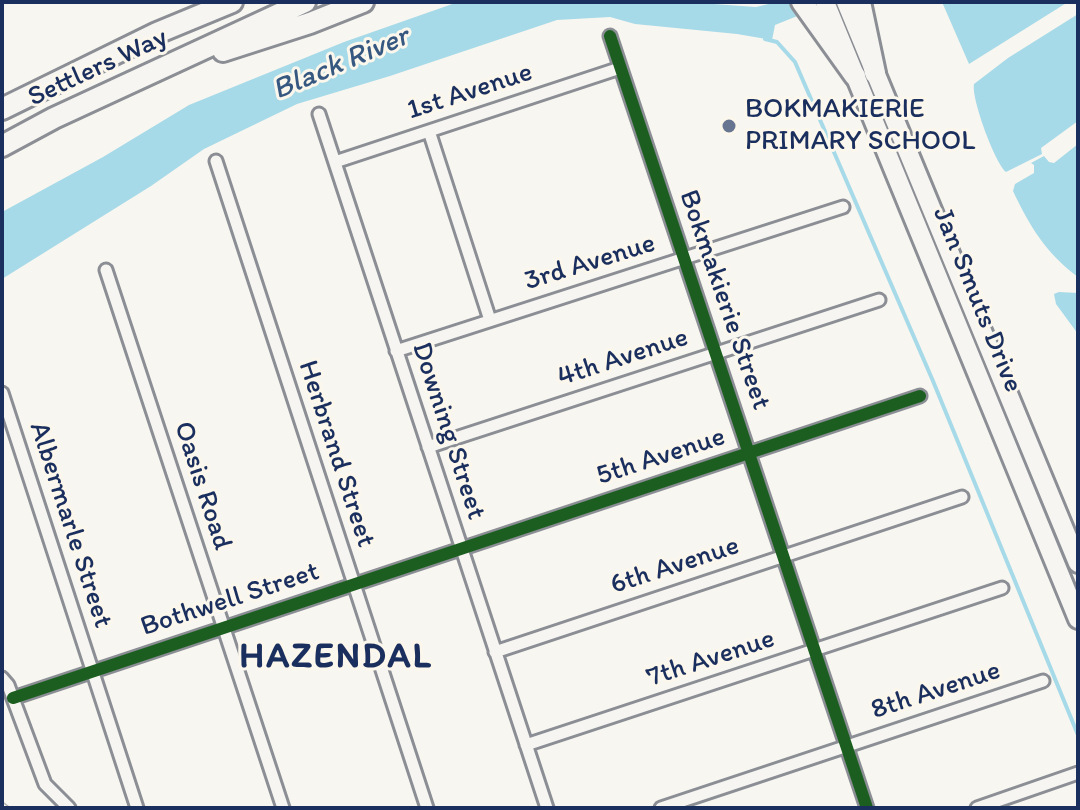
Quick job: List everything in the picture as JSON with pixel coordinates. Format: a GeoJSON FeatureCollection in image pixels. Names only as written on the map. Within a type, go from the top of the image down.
{"type":"FeatureCollection","features":[{"type":"Feature","properties":{"kind":"highway"},"geometry":{"type":"LineString","coordinates":[[157,33],[209,2]]}},
{"type":"Feature","properties":{"kind":"highway","name":"Settlers Way"},"geometry":{"type":"LineString","coordinates":[[2,109],[157,33],[232,2]]}},
{"type":"Feature","properties":{"kind":"highway","name":"Settlers Way"},"geometry":{"type":"LineString","coordinates":[[2,146],[54,118],[305,2]]}},
{"type":"Feature","properties":{"kind":"highway"},"geometry":{"type":"LineString","coordinates":[[177,62],[245,45],[363,2]]}},
{"type":"Feature","properties":{"kind":"highway"},"geometry":{"type":"LineString","coordinates":[[852,4],[865,74]]}},
{"type":"Feature","properties":{"kind":"highway"},"geometry":{"type":"LineString","coordinates":[[817,8],[865,74]]}},
{"type":"Feature","properties":{"kind":"main road","name":"Jan Smuts Drive"},"geometry":{"type":"LineString","coordinates":[[865,74],[1078,563]]}},
{"type":"Feature","properties":{"kind":"main road","name":"Jan Smuts Drive"},"geometry":{"type":"LineString","coordinates":[[865,74],[1078,619]]}},
{"type":"Feature","properties":{"kind":"street","name":"Bokmakierie Street"},"geometry":{"type":"LineString","coordinates":[[610,36],[867,808]]}},
{"type":"Feature","properties":{"kind":"street","name":"1st Avenue"},"geometry":{"type":"LineString","coordinates":[[335,162],[620,68]]}},
{"type":"Feature","properties":{"kind":"street","name":"Downing Street"},"geometry":{"type":"LineString","coordinates":[[319,114],[547,808]]}},
{"type":"Feature","properties":{"kind":"street"},"geometry":{"type":"LineString","coordinates":[[429,131],[490,320]]}},
{"type":"Feature","properties":{"kind":"street","name":"Herbrand Street"},"geometry":{"type":"LineString","coordinates":[[216,161],[427,808]]}},
{"type":"Feature","properties":{"kind":"street","name":"3rd Avenue"},"geometry":{"type":"LineString","coordinates":[[396,351],[843,207]]}},
{"type":"Feature","properties":{"kind":"street","name":"Oasis Road"},"geometry":{"type":"LineString","coordinates":[[106,270],[283,808]]}},
{"type":"Feature","properties":{"kind":"street","name":"4th Avenue"},"geometry":{"type":"LineString","coordinates":[[428,447],[879,300]]}},
{"type":"Feature","properties":{"kind":"street","name":"Albermarle Street"},"geometry":{"type":"LineString","coordinates":[[2,393],[137,808]]}},
{"type":"Feature","properties":{"kind":"street","name":"5th Avenue"},"geometry":{"type":"LineString","coordinates":[[462,548],[920,396]]}},
{"type":"Feature","properties":{"kind":"street","name":"6th Avenue"},"geometry":{"type":"LineString","coordinates":[[495,652],[962,497]]}},
{"type":"Feature","properties":{"kind":"street","name":"Bothwell Street"},"geometry":{"type":"LineString","coordinates":[[13,698],[462,548]]}},
{"type":"Feature","properties":{"kind":"street","name":"7th Avenue"},"geometry":{"type":"LineString","coordinates":[[526,745],[1002,588]]}},
{"type":"Feature","properties":{"kind":"street"},"geometry":{"type":"LineString","coordinates":[[2,678],[13,698],[45,784],[69,808]]}},
{"type":"Feature","properties":{"kind":"street","name":"8th Avenue"},"geometry":{"type":"LineString","coordinates":[[661,808],[1043,681]]}},
{"type":"Feature","properties":{"kind":"street"},"geometry":{"type":"LineString","coordinates":[[977,808],[1078,773]]}},
{"type":"Feature","properties":{"kind":"water","name":"Black River"},"geometry":{"type":"Polygon","coordinates":[[[458,2],[686,2],[756,7],[777,2],[832,2],[775,25],[772,40],[635,24],[610,17],[557,20],[297,104],[204,149],[151,186],[2,279],[2,212],[103,157],[189,105],[344,42],[458,2]]]}},
{"type":"Feature","properties":{"kind":"water"},"geometry":{"type":"Polygon","coordinates":[[[942,2],[1068,2],[969,64],[942,2]]]}},
{"type":"Feature","properties":{"kind":"water"},"geometry":{"type":"Polygon","coordinates":[[[1078,14],[1078,121],[1041,148],[1042,154],[1006,172],[985,130],[974,84],[1008,58],[1078,14]]]}},
{"type":"Feature","properties":{"kind":"water"},"geometry":{"type":"Polygon","coordinates":[[[1078,144],[1078,277],[1040,238],[1013,191],[1015,184],[1034,173],[1031,163],[1044,156],[1054,163],[1078,144]]]}},
{"type":"Feature","properties":{"kind":"water"},"geometry":{"type":"Polygon","coordinates":[[[1078,293],[1078,334],[1056,304],[1054,294],[1078,293]]]}},
{"type":"Feature","properties":{"kind":"waterway"},"geometry":{"type":"LineString","coordinates":[[765,39],[777,42],[795,62],[933,381],[1078,735]]}},
{"type":"Feature","properties":{"kind":"railway"},"geometry":{"type":"LineString","coordinates":[[2,805],[6,808]]}},
{"type":"Feature","properties":{"kind":"cycle path"},"geometry":{"type":"LineString","coordinates":[[610,36],[867,808]]}},
{"type":"Feature","properties":{"kind":"cycle path"},"geometry":{"type":"LineString","coordinates":[[13,698],[920,396]]}},
{"type":"Feature","properties":{"kind":"place","name":"BOKMAKIERIE PRIMARY SCHOOL"},"geometry":{"type":"Point","coordinates":[729,126]}},
{"type":"Feature","properties":{"kind":"district","name":"HAZENDAL"},"geometry":{"type":"Point","coordinates":[336,658]}}]}
